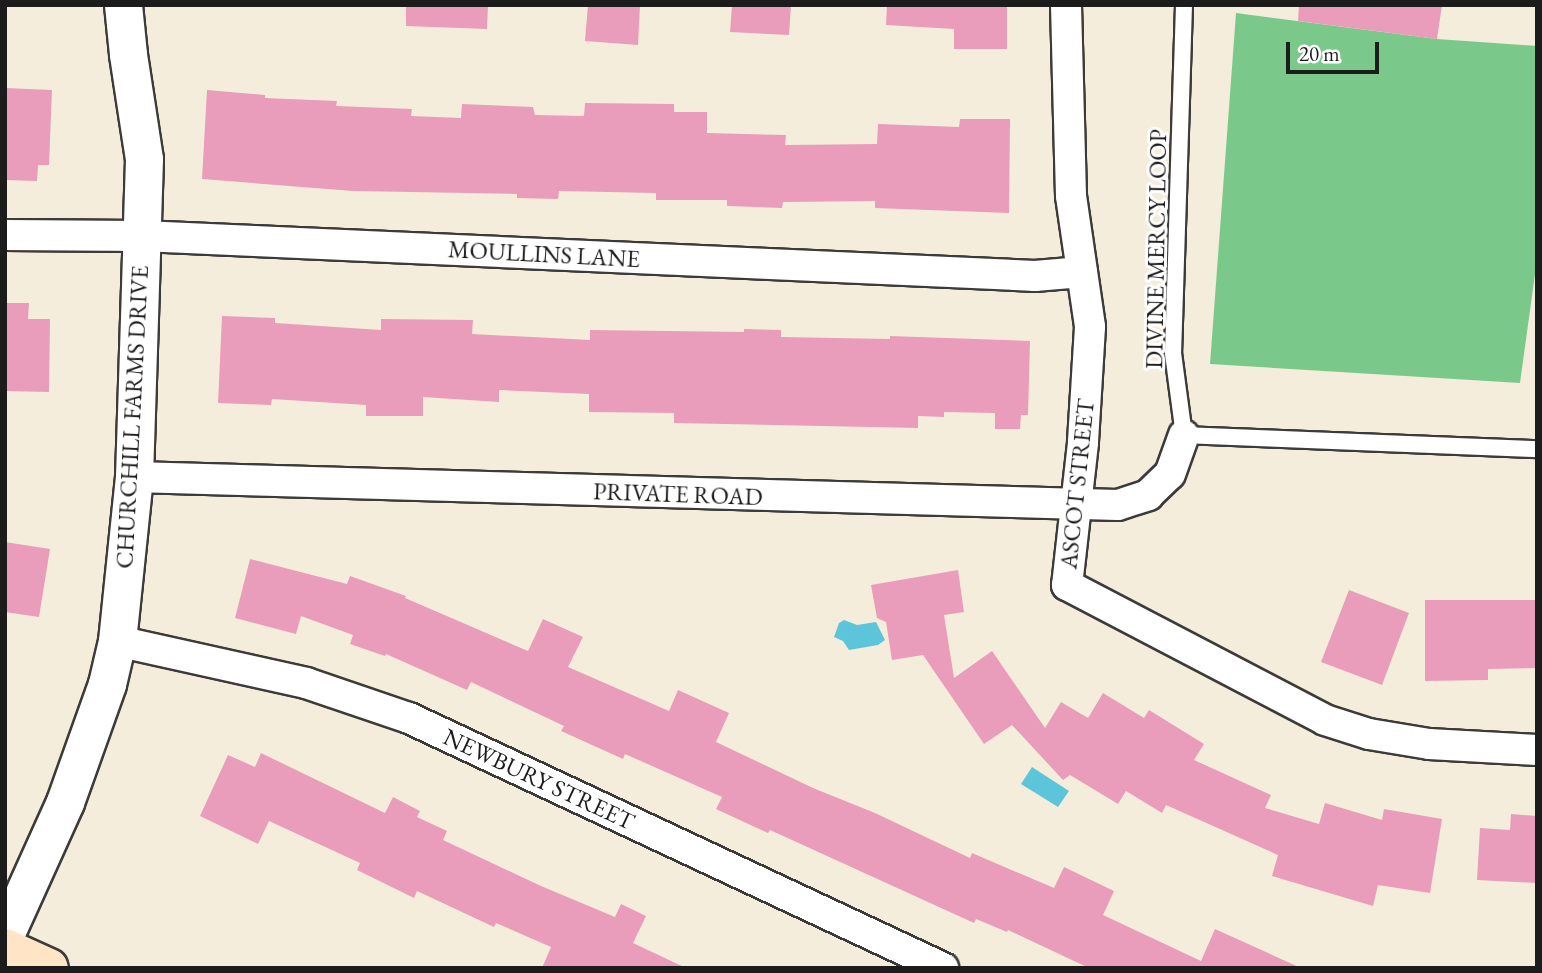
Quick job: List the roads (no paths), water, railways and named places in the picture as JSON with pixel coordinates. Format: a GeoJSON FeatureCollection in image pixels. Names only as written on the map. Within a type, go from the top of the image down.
{"type":"FeatureCollection","features":[{"type":"Feature","properties":{"kind":"main road"},"geometry":{"type":"LineString","coordinates":[[5,948],[49,968]]}},
{"type":"Feature","properties":{"kind":"street","name":"CHURCHILL FARMS DRIVE"},"geometry":{"type":"LineString","coordinates":[[5,935],[65,802],[107,684],[117,641],[134,477],[144,159],[123,5]]}},
{"type":"Feature","properties":{"kind":"street","name":"ASCOT STREET"},"geometry":{"type":"LineString","coordinates":[[1066,5],[1071,196],[1090,327],[1083,443],[1067,585],[1265,691],[1325,720],[1369,734],[1429,744],[1537,750]]}},
{"type":"Feature","properties":{"kind":"street","name":"MOULLINS LANE"},"geometry":{"type":"LineString","coordinates":[[5,234],[142,236],[1035,276],[1082,272]]}},
{"type":"Feature","properties":{"kind":"street","name":"PRIVATE ROAD"},"geometry":{"type":"LineString","coordinates":[[134,477],[1075,506],[1118,505],[1148,495],[1170,474],[1184,435]]}},
{"type":"Feature","properties":{"kind":"street","name":"NEWBURY STREET"},"geometry":{"type":"LineString","coordinates":[[117,641],[306,683],[409,719],[943,968]]}},
{"type":"Feature","properties":{"kind":"lane","name":"DIVINE MERCY LOOP"},"geometry":{"type":"LineString","coordinates":[[1184,5],[1173,354],[1184,435]]}},
{"type":"Feature","properties":{"kind":"lane"},"geometry":{"type":"LineString","coordinates":[[1184,435],[1537,449]]}},
{"type":"Feature","properties":{"kind":"water"},"geometry":{"type":"Polygon","coordinates":[[[844,620],[857,625],[876,622],[885,640],[878,645],[849,650],[843,641],[834,637],[839,623],[844,620]]]}},
{"type":"Feature","properties":{"kind":"water"},"geometry":{"type":"Polygon","coordinates":[[[1032,767],[1069,791],[1058,807],[1021,784],[1032,767]]]}}]}
